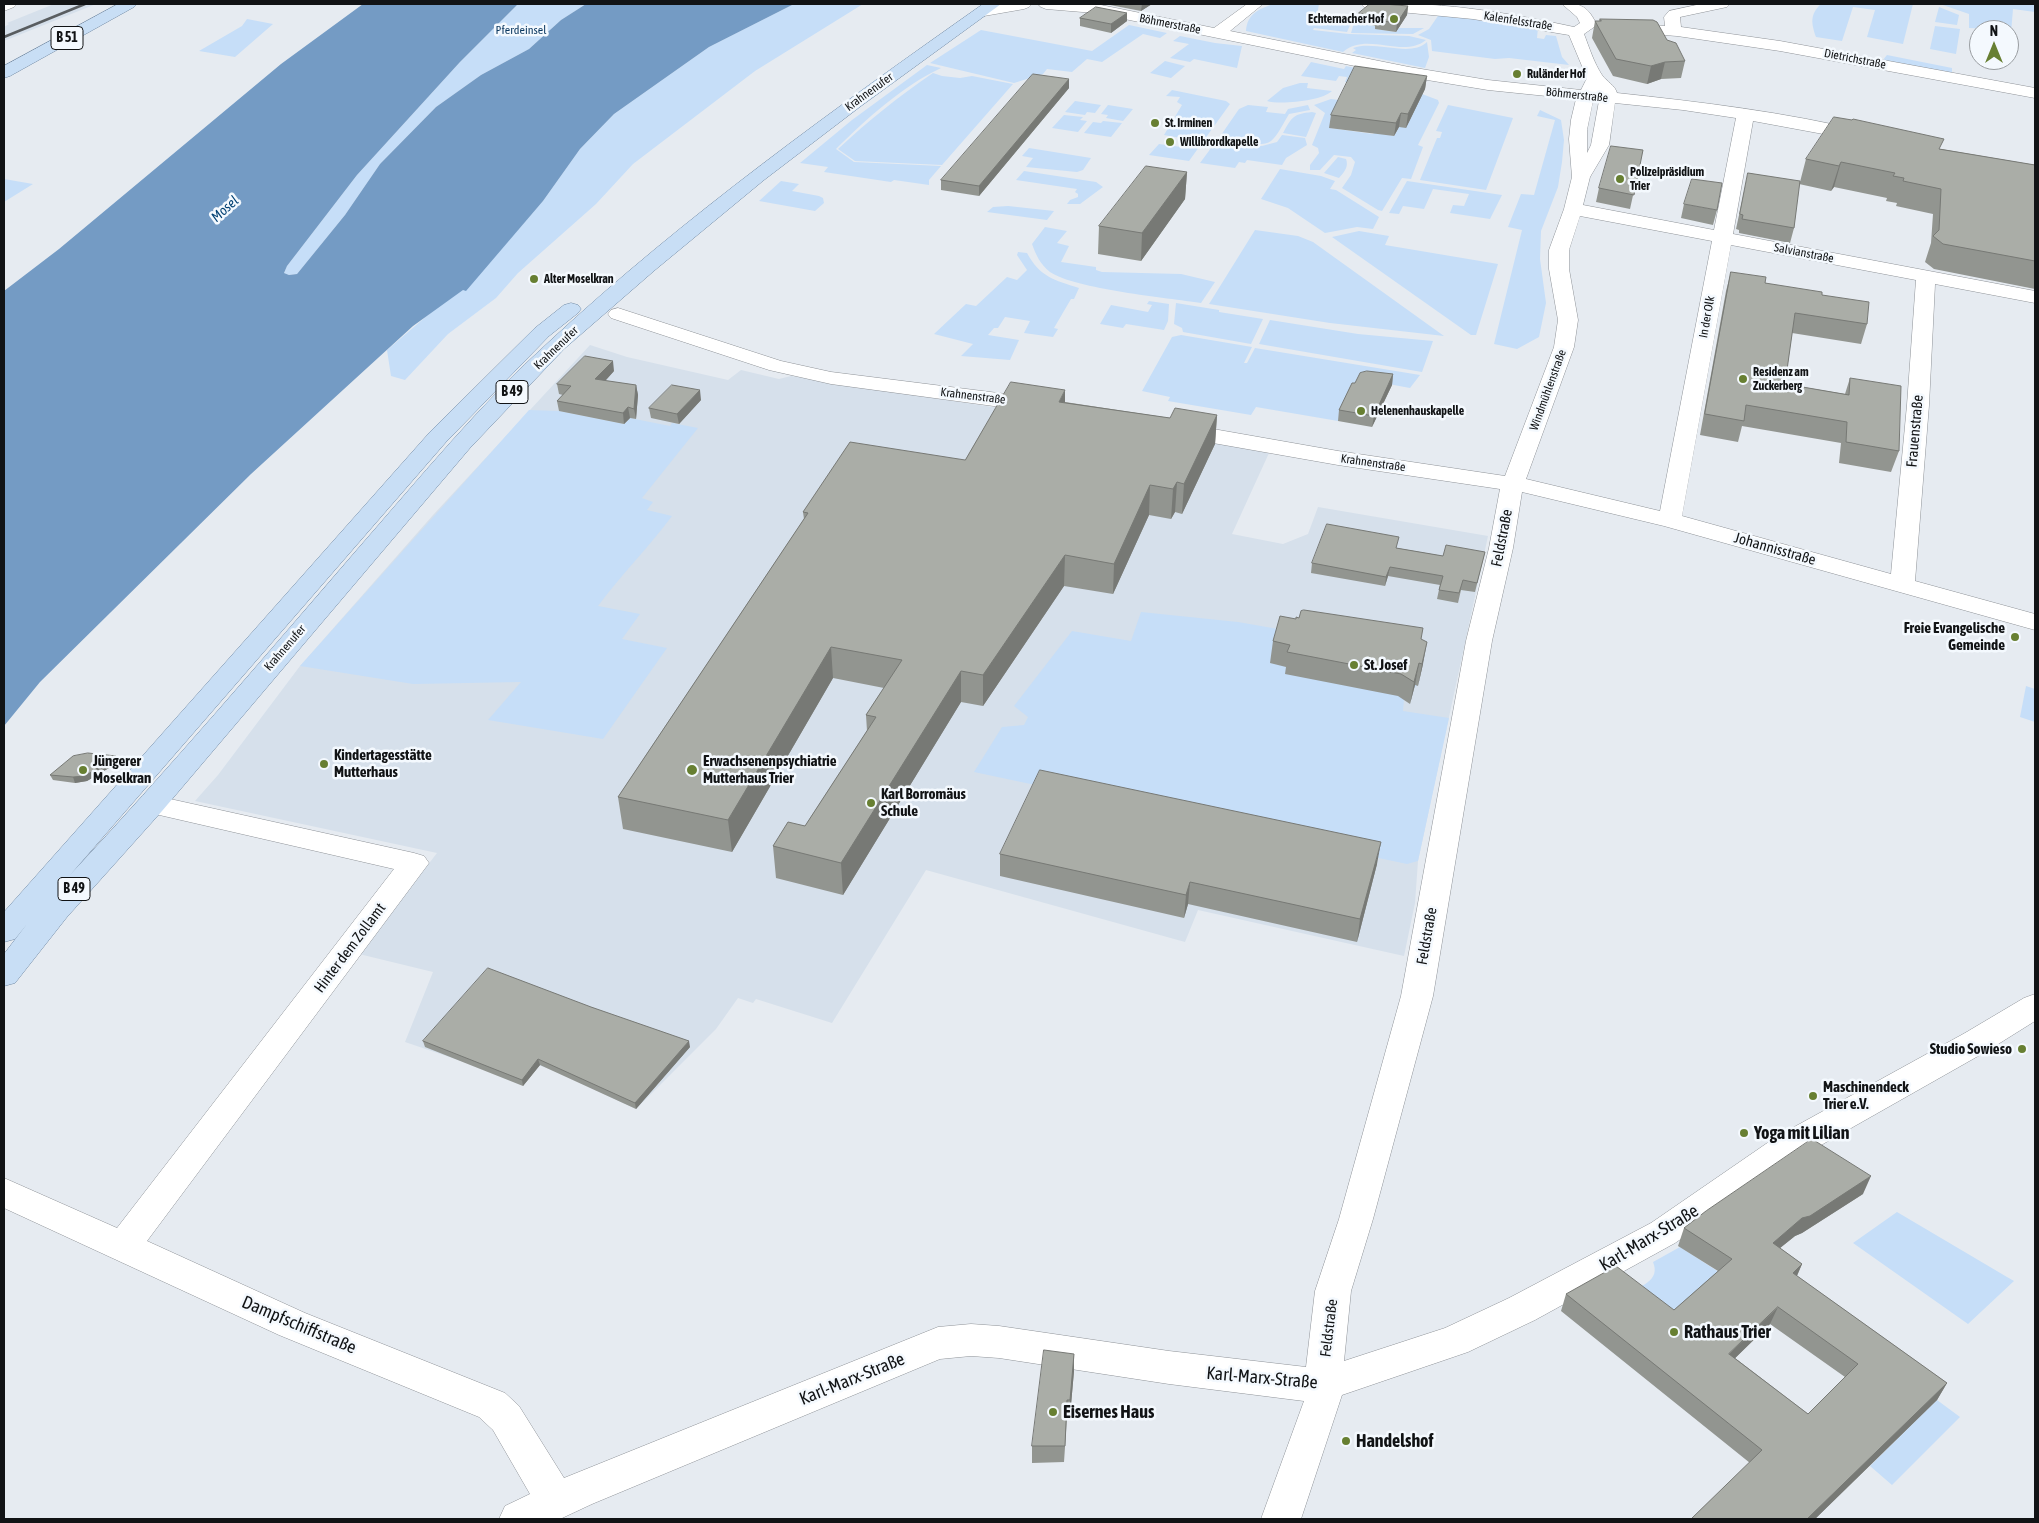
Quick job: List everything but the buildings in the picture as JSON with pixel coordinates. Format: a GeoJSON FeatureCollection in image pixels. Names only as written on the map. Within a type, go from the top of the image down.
{"type":"FeatureCollection","features":[{"type":"Feature","properties":{"kind":"main road","name":"B 51"},"geometry":{"type":"LineString","coordinates":[[4,73],[130,4]]}},
{"type":"Feature","properties":{"kind":"main road","name":"Krahnenufer"},"geometry":{"type":"LineString","coordinates":[[4,931],[438,437],[542,332],[632,256],[844,90],[981,6]]}},
{"type":"Feature","properties":{"kind":"main road","name":"Krahnenufer"},"geometry":{"type":"LineString","coordinates":[[4,975],[56,910],[152,804],[455,451],[557,345],[648,266],[758,176],[981,6]]}},
{"type":"Feature","properties":{"kind":"main road"},"geometry":{"type":"LineString","coordinates":[[152,804],[145,800],[143,792],[147,776],[157,756]]}},
{"type":"Feature","properties":{"kind":"street"},"geometry":{"type":"LineString","coordinates":[[4,6],[9,4]]}},
{"type":"Feature","properties":{"kind":"street"},"geometry":{"type":"LineString","coordinates":[[981,6],[1024,4]]}},
{"type":"Feature","properties":{"kind":"street","name":"Böhmerstraße"},"geometry":{"type":"LineString","coordinates":[[1046,4],[1109,12]]}},
{"type":"Feature","properties":{"kind":"street","name":"Böhmerstraße"},"geometry":{"type":"LineString","coordinates":[[1075,4],[1408,72],[1585,100],[1612,113],[1648,110],[1745,115]]}},
{"type":"Feature","properties":{"kind":"street"},"geometry":{"type":"LineString","coordinates":[[1217,33],[1256,4]]}},
{"type":"Feature","properties":{"kind":"street","name":"Kalenfelsstraße"},"geometry":{"type":"LineString","coordinates":[[1369,4],[1545,24],[1596,28],[1673,30]]}},
{"type":"Feature","properties":{"kind":"street"},"geometry":{"type":"LineString","coordinates":[[1570,4],[1596,28],[1582,50],[1595,77],[1608,91],[1612,113]]}},
{"type":"Feature","properties":{"kind":"street"},"geometry":{"type":"LineString","coordinates":[[1673,30],[1672,17],[1677,13],[1722,4]]}},
{"type":"Feature","properties":{"kind":"street"},"geometry":{"type":"LineString","coordinates":[[1149,20],[1168,7]]}},
{"type":"Feature","properties":{"kind":"street","name":"Dietrichstraße"},"geometry":{"type":"LineString","coordinates":[[1673,30],[1814,51],[1944,78],[2035,93]]}},
{"type":"Feature","properties":{"kind":"street","name":"Böhmerstraße"},"geometry":{"type":"LineString","coordinates":[[1408,72],[1441,81],[1532,99],[1585,100]]}},
{"type":"Feature","properties":{"kind":"street","name":"Windmühlenstraße"},"geometry":{"type":"LineString","coordinates":[[1581,177],[1578,156],[1578,122],[1595,77]]}},
{"type":"Feature","properties":{"kind":"street"},"geometry":{"type":"LineString","coordinates":[[1532,99],[1559,110],[1578,122]]}},
{"type":"Feature","properties":{"kind":"street","name":"Böhmerstraße"},"geometry":{"type":"LineString","coordinates":[[1612,113],[1683,105],[1874,138]]}},
{"type":"Feature","properties":{"kind":"street","name":"Windmühlenstraße"},"geometry":{"type":"LineString","coordinates":[[1513,484],[1564,347],[1568,320],[1558,258],[1562,241],[1581,177],[1594,158],[1612,113]]}},
{"type":"Feature","properties":{"kind":"street","name":"In der Olk"},"geometry":{"type":"LineString","coordinates":[[1670,520],[1745,115]]}},
{"type":"Feature","properties":{"kind":"street","name":"Salvianstraße"},"geometry":{"type":"LineString","coordinates":[[1573,209],[2035,297]]}},
{"type":"Feature","properties":{"kind":"street","name":"Frauenstraße"},"geometry":{"type":"LineString","coordinates":[[1902,585],[1918,405],[1926,277]]}},
{"type":"Feature","properties":{"kind":"street","name":"Krahnenstraße"},"geometry":{"type":"LineString","coordinates":[[618,314],[776,366],[831,378],[1056,408]]}},
{"type":"Feature","properties":{"kind":"street","name":"Krahnenstraße"},"geometry":{"type":"LineString","coordinates":[[1163,427],[1338,458],[1513,484]]}},
{"type":"Feature","properties":{"kind":"street","name":"Johannisstraße"},"geometry":{"type":"LineString","coordinates":[[1513,484],[1670,520],[2035,622]]}},
{"type":"Feature","properties":{"kind":"street","name":"Feldstraße"},"geometry":{"type":"LineString","coordinates":[[1282,1519],[1323,1400],[1325,1361],[1333,1291],[1356,1219],[1416,996],[1450,815],[1479,641],[1501,548],[1513,484]]}},
{"type":"Feature","properties":{"kind":"street","name":"Hinter dem Zollamt"},"geometry":{"type":"LineString","coordinates":[[124,1245],[414,863],[152,804]]}},
{"type":"Feature","properties":{"kind":"street","name":"Karl-Marx-Straße"},"geometry":{"type":"LineString","coordinates":[[519,1519],[556,1501],[938,1343],[971,1340],[999,1342],[1174,1369],[1260,1380],[1324,1384],[1455,1341],[1531,1304],[1664,1234],[1788,1147],[1976,1042],[2035,1006]]}},
{"type":"Feature","properties":{"kind":"street","name":"Dampfschiffstraße"},"geometry":{"type":"LineString","coordinates":[[4,1192],[124,1245],[292,1324],[492,1405],[506,1418],[556,1501]]}},
{"type":"Feature","properties":{"kind":"shaded area"},"geometry":{"type":"Polygon","coordinates":[[[54,4],[96,4],[4,41],[4,27],[9,24],[7,23],[54,4]]]}},
{"type":"Feature","properties":{"kind":"shaded area"},"geometry":{"type":"Polygon","coordinates":[[[590,345],[627,357],[728,380],[741,370],[779,379],[791,376],[1174,435],[1269,453],[1232,534],[1283,544],[1308,534],[1318,507],[1488,536],[1418,861],[1415,903],[1404,956],[1198,910],[1185,942],[926,870],[832,1023],[756,999],[753,1003],[738,998],[716,1029],[636,1109],[553,1070],[538,1065],[523,1082],[405,1042],[433,972],[359,954],[437,853],[195,801],[218,775],[300,666],[433,515],[590,345]]]}},
{"type":"Feature","properties":{"kind":"green space","name":"Pferdeinsel"},"geometry":{"type":"Polygon","coordinates":[[[518,4],[586,4],[561,20],[529,49],[481,75],[436,107],[380,164],[345,215],[297,274],[289,275],[284,273],[287,266],[357,175],[460,62],[518,4]]]}},
{"type":"Feature","properties":{"kind":"green space"},"geometry":{"type":"Polygon","coordinates":[[[794,4],[863,4],[755,71],[633,164],[596,204],[518,273],[496,298],[448,334],[405,380],[391,376],[387,350],[491,261],[543,201],[580,149],[614,114],[709,47],[794,4]]]}},
{"type":"Feature","properties":{"kind":"green space"},"geometry":{"type":"Polygon","coordinates":[[[1273,4],[1319,4],[1316,21],[1351,23],[1347,32],[1314,28],[1313,30],[1349,34],[1409,36],[1426,40],[1417,45],[1407,47],[1363,44],[1353,46],[1343,52],[1246,31],[1251,16],[1273,4]]]}},
{"type":"Feature","properties":{"kind":"green space"},"geometry":{"type":"Polygon","coordinates":[[[1821,4],[1913,4],[1903,44],[1867,37],[1875,10],[1853,7],[1842,41],[1816,37],[1812,19],[1815,11],[1821,4]]]}},
{"type":"Feature","properties":{"kind":"green space"},"geometry":{"type":"Polygon","coordinates":[[[1940,4],[2035,5],[2035,12],[2013,9],[2012,20],[1969,20],[1969,14],[1940,4]]]}},
{"type":"Feature","properties":{"kind":"green space"},"geometry":{"type":"Polygon","coordinates":[[[1939,7],[1959,15],[1957,25],[1935,22],[1939,7]]]}},
{"type":"Feature","properties":{"kind":"green space"},"geometry":{"type":"Polygon","coordinates":[[[1440,13],[1538,28],[1537,38],[1544,39],[1546,35],[1556,36],[1562,57],[1569,65],[1509,58],[1495,59],[1432,51],[1431,40],[1418,35],[1429,29],[1440,13]]]}},
{"type":"Feature","properties":{"kind":"green space"},"geometry":{"type":"Polygon","coordinates":[[[247,19],[273,24],[235,57],[199,51],[242,26],[247,19]]]}},
{"type":"Feature","properties":{"kind":"green space"},"geometry":{"type":"Polygon","coordinates":[[[1354,23],[1396,32],[1399,28],[1424,28],[1413,34],[1351,33],[1354,23]]]}},
{"type":"Feature","properties":{"kind":"green space"},"geometry":{"type":"Polygon","coordinates":[[[1129,25],[1167,33],[1160,38],[1143,34],[1102,62],[1087,59],[1072,72],[1047,69],[1043,74],[1014,83],[930,63],[981,30],[1092,51],[1129,25]]]}},
{"type":"Feature","properties":{"kind":"green space"},"geometry":{"type":"Polygon","coordinates":[[[1935,26],[1960,29],[1956,54],[1930,49],[1935,26]]]}},
{"type":"Feature","properties":{"kind":"green space"},"geometry":{"type":"Polygon","coordinates":[[[1180,36],[1242,46],[1237,68],[1194,59],[1190,62],[1170,58],[1189,44],[1173,41],[1180,36]]]}},
{"type":"Feature","properties":{"kind":"green space"},"geometry":{"type":"Polygon","coordinates":[[[1427,42],[1429,57],[1425,68],[1352,53],[1356,50],[1353,48],[1362,46],[1412,49],[1420,47],[1427,42]]]}},
{"type":"Feature","properties":{"kind":"green space"},"geometry":{"type":"Polygon","coordinates":[[[1887,55],[1952,68],[1952,76],[1882,61],[1887,55]]]}},
{"type":"Feature","properties":{"kind":"green space"},"geometry":{"type":"Polygon","coordinates":[[[1165,61],[1185,66],[1171,78],[1150,73],[1165,61]]]}},
{"type":"Feature","properties":{"kind":"green space"},"geometry":{"type":"Polygon","coordinates":[[[1311,62],[1344,69],[1346,66],[1392,76],[1380,87],[1345,82],[1347,77],[1339,76],[1336,81],[1301,76],[1311,62]]]}},
{"type":"Feature","properties":{"kind":"green space"},"geometry":{"type":"Polygon","coordinates":[[[927,65],[941,68],[899,93],[859,126],[836,149],[854,162],[941,166],[929,180],[929,185],[894,180],[891,182],[824,172],[828,167],[800,163],[852,120],[927,65]]]}},
{"type":"Feature","properties":{"kind":"green space"},"geometry":{"type":"Polygon","coordinates":[[[933,73],[960,78],[972,76],[1013,84],[942,165],[855,161],[838,149],[884,109],[933,73]]]}},
{"type":"Feature","properties":{"kind":"green space"},"geometry":{"type":"Polygon","coordinates":[[[1300,83],[1308,83],[1307,88],[1332,91],[1310,100],[1281,103],[1267,101],[1283,88],[1300,83]]]}},
{"type":"Feature","properties":{"kind":"green space"},"geometry":{"type":"Polygon","coordinates":[[[1172,90],[1226,101],[1230,104],[1189,161],[1149,155],[1159,144],[1181,147],[1186,139],[1164,135],[1182,105],[1177,102],[1180,97],[1166,96],[1172,90]]]}},
{"type":"Feature","properties":{"kind":"green space"},"geometry":{"type":"Polygon","coordinates":[[[1422,94],[1438,100],[1439,103],[1418,145],[1423,147],[1411,179],[1402,178],[1382,211],[1342,188],[1351,175],[1355,162],[1351,157],[1334,155],[1320,170],[1310,170],[1310,165],[1319,153],[1318,148],[1312,145],[1325,113],[1314,105],[1331,99],[1347,101],[1330,128],[1373,134],[1375,132],[1394,136],[1399,127],[1406,127],[1422,94]]]}},
{"type":"Feature","properties":{"kind":"green space"},"geometry":{"type":"Polygon","coordinates":[[[1075,101],[1101,105],[1095,113],[1087,112],[1085,115],[1065,112],[1075,101]]]}},
{"type":"Feature","properties":{"kind":"green space"},"geometry":{"type":"Polygon","coordinates":[[[1108,105],[1133,109],[1123,121],[1106,118],[1108,115],[1101,114],[1108,105]]]}},
{"type":"Feature","properties":{"kind":"green space"},"geometry":{"type":"Polygon","coordinates":[[[1248,105],[1268,107],[1266,112],[1285,114],[1288,109],[1308,105],[1310,110],[1289,114],[1276,135],[1271,141],[1266,143],[1253,144],[1219,138],[1239,109],[1248,105]]]}},
{"type":"Feature","properties":{"kind":"green space"},"geometry":{"type":"Polygon","coordinates":[[[1448,105],[1513,118],[1486,190],[1420,180],[1437,138],[1440,138],[1442,132],[1436,131],[1448,105]]]}},
{"type":"Feature","properties":{"kind":"green space"},"geometry":{"type":"Polygon","coordinates":[[[1540,110],[1561,120],[1564,140],[1562,162],[1558,187],[1541,231],[1540,259],[1546,303],[1539,337],[1517,349],[1494,344],[1522,230],[1508,227],[1521,194],[1534,195],[1555,120],[1537,116],[1540,110]]]}},
{"type":"Feature","properties":{"kind":"green space"},"geometry":{"type":"Polygon","coordinates":[[[1312,112],[1316,113],[1306,137],[1283,133],[1294,117],[1312,112]]]}},
{"type":"Feature","properties":{"kind":"green space"},"geometry":{"type":"Polygon","coordinates":[[[1064,115],[1083,117],[1080,120],[1087,121],[1078,132],[1052,128],[1064,115]]]}},
{"type":"Feature","properties":{"kind":"green space"},"geometry":{"type":"Polygon","coordinates":[[[1103,121],[1122,123],[1111,137],[1084,133],[1093,122],[1101,123],[1103,121]]]}},
{"type":"Feature","properties":{"kind":"green space"},"geometry":{"type":"Polygon","coordinates":[[[1282,135],[1305,138],[1307,145],[1286,158],[1282,165],[1247,160],[1245,163],[1239,162],[1235,168],[1200,163],[1217,140],[1262,146],[1277,142],[1282,135]]]}},
{"type":"Feature","properties":{"kind":"green space"},"geometry":{"type":"Polygon","coordinates":[[[1029,148],[1091,158],[1083,170],[1077,172],[1026,167],[1033,158],[1022,156],[1029,148]]]}},
{"type":"Feature","properties":{"kind":"green space"},"geometry":{"type":"Polygon","coordinates":[[[1338,157],[1346,159],[1347,162],[1346,169],[1339,178],[1324,173],[1338,157]]]}},
{"type":"Feature","properties":{"kind":"green space"},"geometry":{"type":"Polygon","coordinates":[[[1280,169],[1321,176],[1335,181],[1330,189],[1336,190],[1379,217],[1373,229],[1357,227],[1325,233],[1288,208],[1261,199],[1280,169]]]}},
{"type":"Feature","properties":{"kind":"green space"},"geometry":{"type":"Polygon","coordinates":[[[1024,171],[1096,182],[1103,187],[1080,204],[1067,204],[1070,200],[1078,197],[1078,194],[1075,192],[1077,189],[1016,180],[1024,171]]]}},
{"type":"Feature","properties":{"kind":"green space"},"geometry":{"type":"Polygon","coordinates":[[[4,179],[33,184],[4,202],[4,179]]]}},
{"type":"Feature","properties":{"kind":"green space"},"geometry":{"type":"Polygon","coordinates":[[[781,181],[799,184],[792,191],[819,196],[823,198],[824,203],[815,211],[759,201],[781,181]]]}},
{"type":"Feature","properties":{"kind":"green space"},"geometry":{"type":"Polygon","coordinates":[[[1407,181],[1502,195],[1490,219],[1450,213],[1453,205],[1464,206],[1469,194],[1433,189],[1424,209],[1403,206],[1399,214],[1389,213],[1407,181]]]}},
{"type":"Feature","properties":{"kind":"green space"},"geometry":{"type":"Polygon","coordinates":[[[1008,206],[1054,211],[1047,220],[987,212],[993,207],[1008,206]]]}},
{"type":"Feature","properties":{"kind":"green space"},"geometry":{"type":"Polygon","coordinates":[[[1045,227],[1067,231],[1057,243],[1069,246],[1061,262],[1096,267],[1096,270],[1102,272],[1181,274],[1215,282],[1201,303],[1100,288],[1062,278],[1050,272],[1044,266],[1032,244],[1045,227]]]}},
{"type":"Feature","properties":{"kind":"green space"},"geometry":{"type":"Polygon","coordinates":[[[1255,230],[1298,236],[1313,242],[1444,336],[1330,323],[1209,304],[1255,230]]]}},
{"type":"Feature","properties":{"kind":"green space"},"geometry":{"type":"Polygon","coordinates":[[[1359,231],[1389,236],[1385,245],[1498,264],[1476,335],[1471,335],[1332,237],[1359,231]]]}},
{"type":"Feature","properties":{"kind":"green space"},"geometry":{"type":"Polygon","coordinates":[[[1018,252],[1027,253],[1037,267],[1048,276],[1079,288],[1074,299],[1071,299],[1054,328],[1058,329],[1053,337],[1024,333],[1030,321],[1005,317],[998,328],[994,328],[988,335],[1019,340],[1010,360],[961,356],[973,344],[934,334],[966,304],[976,306],[1007,277],[1017,280],[1027,270],[1017,255],[1018,252]]]}},
{"type":"Feature","properties":{"kind":"green space"},"geometry":{"type":"Polygon","coordinates":[[[1149,301],[1169,304],[1168,321],[1164,330],[1126,324],[1123,328],[1100,324],[1111,305],[1148,312],[1152,305],[1147,304],[1149,301]]]}},
{"type":"Feature","properties":{"kind":"green space"},"geometry":{"type":"Polygon","coordinates":[[[1176,303],[1263,319],[1251,344],[1183,332],[1182,328],[1174,324],[1176,303]]]}},
{"type":"Feature","properties":{"kind":"green space"},"geometry":{"type":"Polygon","coordinates":[[[1270,320],[1358,334],[1433,341],[1422,372],[1259,344],[1270,320]]]}},
{"type":"Feature","properties":{"kind":"green space"},"geometry":{"type":"Polygon","coordinates":[[[1181,335],[1252,347],[1244,363],[1247,363],[1255,348],[1420,375],[1410,388],[1383,383],[1351,393],[1338,421],[1256,407],[1251,415],[1168,401],[1170,397],[1142,391],[1172,337],[1181,335]]]}},
{"type":"Feature","properties":{"kind":"green space"},"geometry":{"type":"Polygon","coordinates":[[[529,410],[559,411],[624,424],[630,418],[670,426],[672,423],[698,428],[642,498],[653,502],[647,510],[672,516],[598,606],[640,614],[622,639],[667,648],[603,739],[488,720],[521,682],[413,684],[300,666],[529,410]]]}},
{"type":"Feature","properties":{"kind":"green space"},"geometry":{"type":"Polygon","coordinates":[[[1141,612],[1238,622],[1301,633],[1419,683],[1404,699],[1403,711],[1449,718],[1418,861],[1407,864],[974,772],[1002,727],[1024,725],[1028,717],[1014,706],[1072,631],[1131,641],[1141,612]]]}},
{"type":"Feature","properties":{"kind":"green space"},"geometry":{"type":"Polygon","coordinates":[[[2026,686],[2035,689],[2035,722],[2020,717],[2026,686]]]}},
{"type":"Feature","properties":{"kind":"green space"},"geometry":{"type":"Polygon","coordinates":[[[1897,1212],[2014,1281],[1968,1324],[1853,1243],[1897,1212]]]}},
{"type":"Feature","properties":{"kind":"green space"},"geometry":{"type":"Polygon","coordinates":[[[1680,1247],[1725,1276],[1668,1327],[1626,1295],[1643,1286],[1652,1278],[1655,1269],[1653,1262],[1680,1247]]]}},
{"type":"Feature","properties":{"kind":"green space"},"geometry":{"type":"Polygon","coordinates":[[[1937,1400],[1960,1417],[1892,1485],[1870,1466],[1937,1400]]]}},
{"type":"Feature","properties":{"kind":"water","name":"Mosel"},"geometry":{"type":"Polygon","coordinates":[[[363,4],[518,4],[460,62],[357,175],[287,266],[284,273],[289,275],[297,274],[345,215],[380,164],[436,107],[481,75],[529,49],[561,20],[586,4],[794,4],[709,47],[614,114],[580,149],[543,201],[466,291],[463,290],[413,326],[251,474],[40,682],[4,726],[4,291],[59,249],[281,64],[363,4]]]}},
{"type":"Feature","properties":{"kind":"railway"},"geometry":{"type":"LineString","coordinates":[[4,37],[85,4]]}},
{"type":"Feature","properties":{"kind":"place","name":"Echternacher Hof"},"geometry":{"type":"Point","coordinates":[1394,19]}},
{"type":"Feature","properties":{"kind":"place","name":"Ruländer Hof"},"geometry":{"type":"Point","coordinates":[1517,74]}},
{"type":"Feature","properties":{"kind":"place","name":"St. Irminen"},"geometry":{"type":"Point","coordinates":[1155,123]}},
{"type":"Feature","properties":{"kind":"place","name":"Willibrordkapelle"},"geometry":{"type":"Point","coordinates":[1170,142]}},
{"type":"Feature","properties":{"kind":"place","name":"Polizeipräsidium Trier"},"geometry":{"type":"Point","coordinates":[1620,179]}},
{"type":"Feature","properties":{"kind":"place","name":"Alter Moselkran"},"geometry":{"type":"Point","coordinates":[534,279]}},
{"type":"Feature","properties":{"kind":"place","name":"Residenz am Zuckerberg"},"geometry":{"type":"Point","coordinates":[1743,379]}},
{"type":"Feature","properties":{"kind":"place","name":"Helenenhauskapelle"},"geometry":{"type":"Point","coordinates":[1361,411]}},
{"type":"Feature","properties":{"kind":"place","name":"Freie Evangelische Gemeinde"},"geometry":{"type":"Point","coordinates":[2015,637]}},
{"type":"Feature","properties":{"kind":"place","name":"St. Josef"},"geometry":{"type":"Point","coordinates":[1354,665]}},
{"type":"Feature","properties":{"kind":"place","name":"Kindertagesstätte Mutterhaus"},"geometry":{"type":"Point","coordinates":[324,764]}},
{"type":"Feature","properties":{"kind":"place","name":"Jüngerer Moselkran"},"geometry":{"type":"Point","coordinates":[83,770]}},
{"type":"Feature","properties":{"kind":"place","name":"Erwachsenenpsychiatrie Mutterhaus Trier"},"geometry":{"type":"Point","coordinates":[692,770]}},
{"type":"Feature","properties":{"kind":"place","name":"Karl Borromäus Schule"},"geometry":{"type":"Point","coordinates":[871,803]}},
{"type":"Feature","properties":{"kind":"place","name":"Studio Sowieso"},"geometry":{"type":"Point","coordinates":[2022,1049]}},
{"type":"Feature","properties":{"kind":"place","name":"Maschinendeck Trier e.V."},"geometry":{"type":"Point","coordinates":[1813,1096]}},
{"type":"Feature","properties":{"kind":"place","name":"Yoga mit Lilian"},"geometry":{"type":"Point","coordinates":[1744,1133]}},
{"type":"Feature","properties":{"kind":"place","name":"Rathaus Trier"},"geometry":{"type":"Point","coordinates":[1674,1332]}},
{"type":"Feature","properties":{"kind":"place","name":"Eisernes Haus"},"geometry":{"type":"Point","coordinates":[1053,1412]}},
{"type":"Feature","properties":{"kind":"place","name":"Handelshof"},"geometry":{"type":"Point","coordinates":[1346,1441]}}]}
